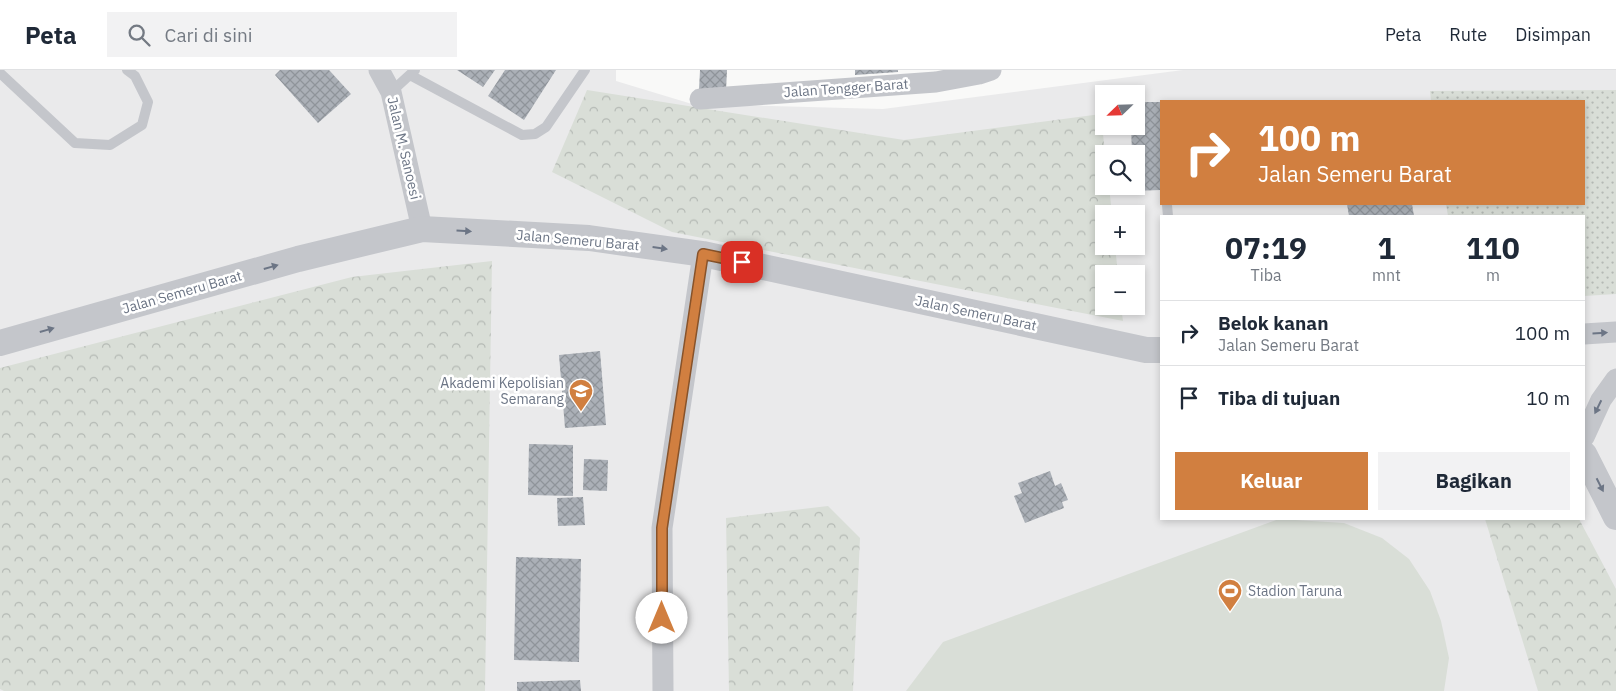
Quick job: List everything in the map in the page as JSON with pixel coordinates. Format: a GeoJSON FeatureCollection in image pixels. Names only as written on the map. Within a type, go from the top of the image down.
{"type":"FeatureCollection","features":[{"type":"Feature","properties":{"kind":"street","name":"Jalan M. Sanoesi"},"geometry":{"type":"LineString","coordinates":[[379,70],[391,92],[422,229]]}},
{"type":"Feature","properties":{"kind":"street","name":"Jalan Tengger Barat"},"geometry":{"type":"LineString","coordinates":[[700,99],[936,82],[991,70]]}},
{"type":"Feature","properties":{"kind":"street","name":"Jalan Semeru Barat"},"geometry":{"type":"LineString","coordinates":[[0,343],[298,259],[422,229],[589,238],[703,254],[1136,348],[1160,350]]}},
{"type":"Feature","properties":{"kind":"street"},"geometry":{"type":"LineString","coordinates":[[663,691],[662,528],[703,254]]}},
{"type":"Feature","properties":{"kind":"street"},"geometry":{"type":"LineString","coordinates":[[1585,334],[1616,332]]}},
{"type":"Feature","properties":{"kind":"street"},"geometry":{"type":"LineString","coordinates":[[1585,435],[1602,400],[1616,379]]}},
{"type":"Feature","properties":{"kind":"street"},"geometry":{"type":"LineString","coordinates":[[1585,456],[1616,517]]}},
{"type":"Feature","properties":{"kind":"lane"},"geometry":{"type":"LineString","coordinates":[[0,73],[75,143],[110,144],[142,126],[148,102],[135,76],[127,70]]}},
{"type":"Feature","properties":{"kind":"lane"},"geometry":{"type":"LineString","coordinates":[[391,92],[412,73],[522,135],[535,134],[546,127],[585,70]]}},
{"type":"Feature","properties":{"kind":"lane"},"geometry":{"type":"LineString","coordinates":[[1167,205],[1168,215]]}},
{"type":"Feature","properties":{"kind":"shaded area","name":"Akademi Kepolisian Semarang"},"geometry":{"type":"Polygon","coordinates":[[[0,70],[616,70],[616,81],[692,104],[883,109],[1183,70],[1616,70],[1616,691],[0,691],[0,70]]]}},
{"type":"Feature","properties":{"kind":"green space"},"geometry":{"type":"Polygon","coordinates":[[[587,90],[904,140],[1095,115],[1095,135],[1103,135],[1104,145],[1095,145],[1095,195],[1110,195],[1111,205],[1095,205],[1095,255],[1116,255],[1117,265],[1095,265],[1095,315],[1122,315],[1123,321],[672,232],[552,172],[587,90]]]}},
{"type":"Feature","properties":{"kind":"green space"},"geometry":{"type":"Polygon","coordinates":[[[1616,90],[1616,294],[1585,296],[1585,215],[1448,215],[1446,205],[1585,205],[1585,100],[1431,100],[1430,91],[1616,90]]]}},
{"type":"Feature","properties":{"kind":"green space"},"geometry":{"type":"Polygon","coordinates":[[[492,261],[485,691],[4,691],[0,689],[0,368],[352,277],[492,261]]]}},
{"type":"Feature","properties":{"kind":"green space"},"geometry":{"type":"Polygon","coordinates":[[[828,506],[860,538],[853,691],[729,691],[726,518],[828,506]]]}},
{"type":"Feature","properties":{"kind":"green space","name":"Stadion Taruna"},"geometry":{"type":"Polygon","coordinates":[[[1276,520],[1295,520],[1344,523],[1382,538],[1409,559],[1430,591],[1441,621],[1449,658],[1444,691],[906,691],[943,642],[1276,520]]]}},
{"type":"Feature","properties":{"kind":"green space"},"geometry":{"type":"Polygon","coordinates":[[[1485,520],[1580,520],[1616,589],[1616,691],[1538,691],[1485,520]]]}},
{"type":"Feature","properties":{"kind":"building"},"geometry":{"type":"Polygon","coordinates":[[[280,70],[329,70],[351,94],[318,123],[275,75],[280,70]]]}},
{"type":"Feature","properties":{"kind":"building"},"geometry":{"type":"Polygon","coordinates":[[[457,70],[495,70],[483,87],[457,70]]]}},
{"type":"Feature","properties":{"kind":"building"},"geometry":{"type":"Polygon","coordinates":[[[505,70],[556,70],[524,120],[488,96],[505,70]]]}},
{"type":"Feature","properties":{"kind":"building"},"geometry":{"type":"Polygon","coordinates":[[[700,70],[727,70],[726,91],[699,90],[700,70]]]}},
{"type":"Feature","properties":{"kind":"building"},"geometry":{"type":"Polygon","coordinates":[[[855,70],[898,70],[898,72],[855,75],[855,70]]]}},
{"type":"Feature","properties":{"kind":"building"},"geometry":{"type":"Polygon","coordinates":[[[1145,102],[1160,102],[1160,190],[1145,191],[1145,145],[1132,145],[1131,135],[1145,135],[1145,102]]]}},
{"type":"Feature","properties":{"kind":"building"},"geometry":{"type":"Polygon","coordinates":[[[1347,205],[1412,205],[1414,215],[1349,215],[1347,205]]]}},
{"type":"Feature","properties":{"kind":"building"},"geometry":{"type":"Polygon","coordinates":[[[600,351],[606,425],[565,428],[559,355],[600,351]]]}},
{"type":"Feature","properties":{"kind":"building"},"geometry":{"type":"Polygon","coordinates":[[[529,444],[573,445],[573,496],[528,495],[529,444]]]}},
{"type":"Feature","properties":{"kind":"building"},"geometry":{"type":"Polygon","coordinates":[[[584,459],[608,460],[607,491],[583,490],[584,459]]]}},
{"type":"Feature","properties":{"kind":"building"},"geometry":{"type":"Polygon","coordinates":[[[1050,471],[1055,486],[1061,483],[1068,500],[1062,502],[1064,508],[1025,523],[1014,496],[1022,493],[1018,483],[1050,471]]]}},
{"type":"Feature","properties":{"kind":"building"},"geometry":{"type":"Polygon","coordinates":[[[583,497],[585,525],[558,526],[557,498],[583,497]]]}},
{"type":"Feature","properties":{"kind":"building"},"geometry":{"type":"Polygon","coordinates":[[[516,557],[581,559],[579,662],[514,660],[516,557]]]}},
{"type":"Feature","properties":{"kind":"building"},"geometry":{"type":"Polygon","coordinates":[[[580,680],[581,691],[517,691],[517,682],[580,680]]]}},
{"type":"Feature","properties":{"kind":"place","name":"Akademi Kepolisian Semarang"},"geometry":{"type":"Point","coordinates":[581,412]}},
{"type":"Feature","properties":{"kind":"place","name":"Stadion Taruna"},"geometry":{"type":"Point","coordinates":[1230,612]}},
{"type":"Feature","properties":{"kind":"route"},"geometry":{"type":"LineString","coordinates":[[662,618],[662,528],[703,254],[742,262]]}}]}
